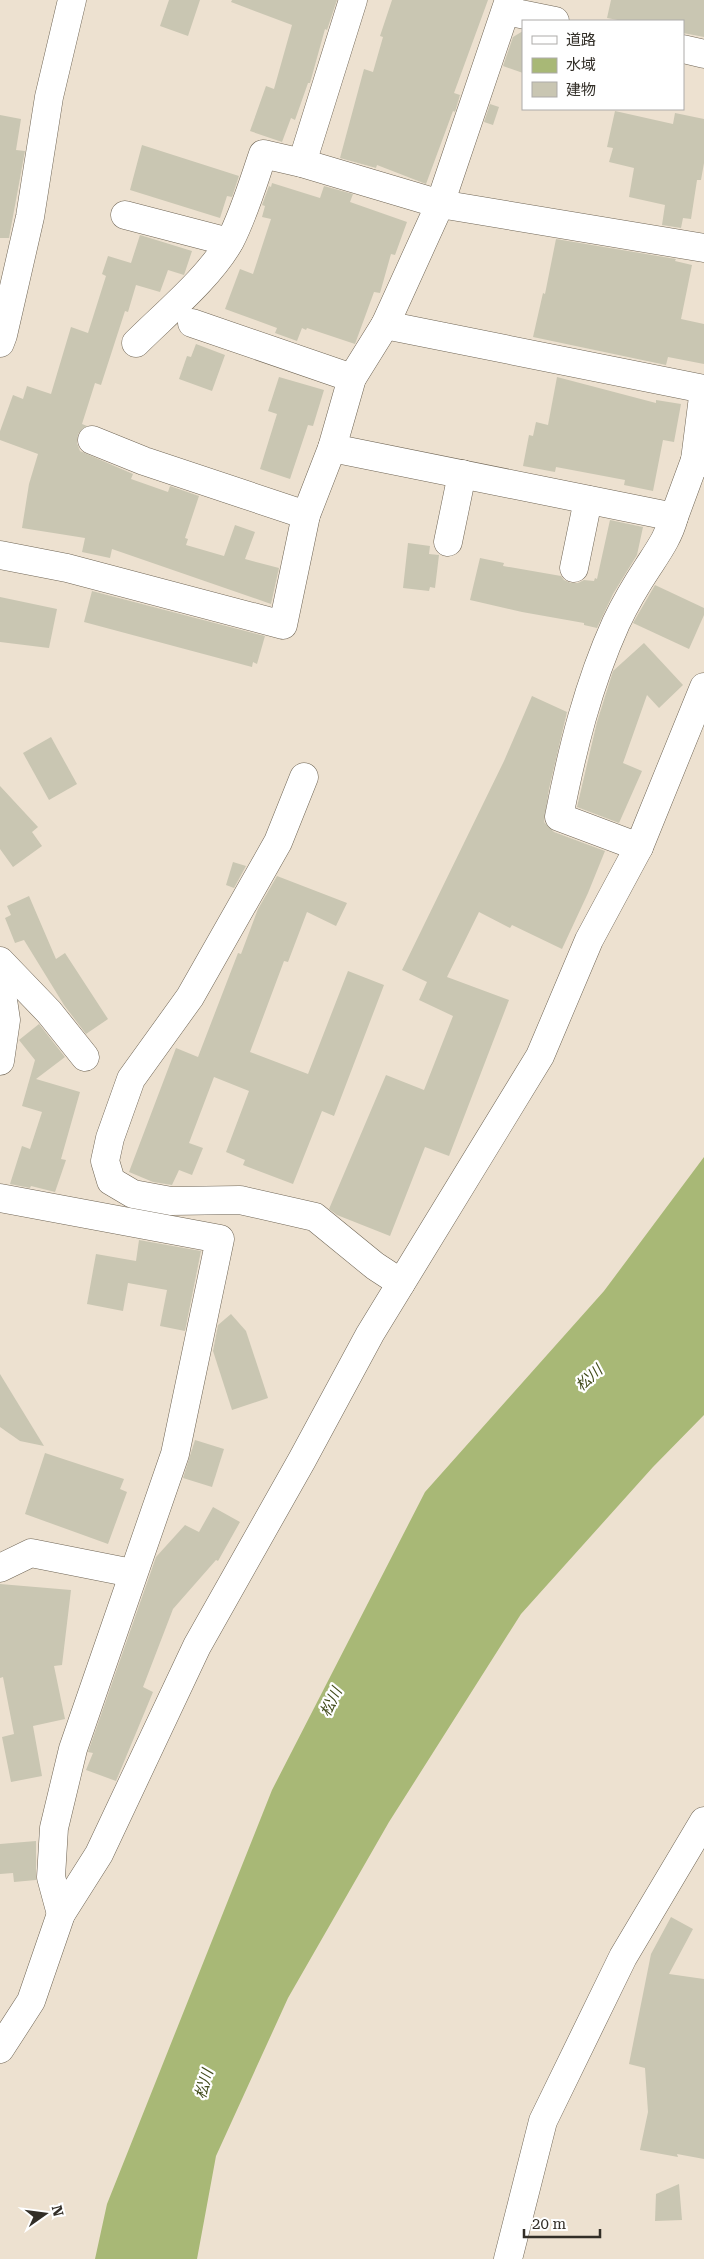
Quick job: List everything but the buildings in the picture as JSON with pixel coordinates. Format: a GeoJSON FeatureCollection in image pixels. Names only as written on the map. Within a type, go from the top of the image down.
{"type":"FeatureCollection","features":[{"type":"Feature","properties":{"kind":"street"},"geometry":{"type":"LineString","coordinates":[[0,343],[4,335],[30,217],[49,96],[72,0]]}},
{"type":"Feature","properties":{"kind":"street"},"geometry":{"type":"LineString","coordinates":[[302,163],[353,0]]}},
{"type":"Feature","properties":{"kind":"street"},"geometry":{"type":"LineString","coordinates":[[0,555],[67,568],[283,625],[306,515],[332,448],[352,378],[385,325],[440,204],[508,5],[552,20]]}},
{"type":"Feature","properties":{"kind":"street"},"geometry":{"type":"LineString","coordinates":[[684,49],[704,54]]}},
{"type":"Feature","properties":{"kind":"street"},"geometry":{"type":"LineString","coordinates":[[136,343],[204,275],[229,242],[263,154],[302,163],[440,204],[704,248]]}},
{"type":"Feature","properties":{"kind":"street"},"geometry":{"type":"LineString","coordinates":[[125,215],[229,242]]}},
{"type":"Feature","properties":{"kind":"street"},"geometry":{"type":"LineString","coordinates":[[192,323],[352,378]]}},
{"type":"Feature","properties":{"kind":"street"},"geometry":{"type":"LineString","coordinates":[[385,325],[704,389],[699,461],[674,517],[670,533],[646,569],[617,622],[597,668],[572,748],[559,817],[639,847]]}},
{"type":"Feature","properties":{"kind":"street"},"geometry":{"type":"LineString","coordinates":[[92,440],[144,461],[306,515]]}},
{"type":"Feature","properties":{"kind":"street"},"geometry":{"type":"LineString","coordinates":[[332,448],[674,517]]}},
{"type":"Feature","properties":{"kind":"street"},"geometry":{"type":"LineString","coordinates":[[448,542],[462,474]]}},
{"type":"Feature","properties":{"kind":"street"},"geometry":{"type":"LineString","coordinates":[[574,568],[588,500]]}},
{"type":"Feature","properties":{"kind":"street"},"geometry":{"type":"LineString","coordinates":[[0,2049],[31,2001],[61,1914],[99,1854],[197,1646],[302,1460],[370,1334],[540,1056],[589,940],[639,847],[704,687]]}},
{"type":"Feature","properties":{"kind":"street"},"geometry":{"type":"LineString","coordinates":[[304,777],[278,842],[190,997],[131,1079],[110,1138],[105,1161],[112,1181],[133,1194],[171,1202],[240,1200],[315,1217],[375,1266],[401,1283]]}},
{"type":"Feature","properties":{"kind":"street"},"geometry":{"type":"LineString","coordinates":[[0,961],[49,1012],[85,1057]]}},
{"type":"Feature","properties":{"kind":"street"},"geometry":{"type":"LineString","coordinates":[[0,980],[6,1020],[0,1061]]}},
{"type":"Feature","properties":{"kind":"street"},"geometry":{"type":"LineString","coordinates":[[0,1198],[220,1239],[175,1454],[132,1573],[73,1749],[54,1828],[51,1878],[61,1914]]}},
{"type":"Feature","properties":{"kind":"street"},"geometry":{"type":"LineString","coordinates":[[0,1568],[31,1553],[132,1573]]}},
{"type":"Feature","properties":{"kind":"street"},"geometry":{"type":"LineString","coordinates":[[508,2259],[543,2121],[623,1957],[704,1821]]}},
{"type":"Feature","properties":{"kind":"water","name":"松川"},"geometry":{"type":"Polygon","coordinates":[[[704,1157],[704,1415],[653,1467],[521,1614],[389,1822],[288,1998],[216,2156],[197,2259],[95,2259],[107,2204],[272,1790],[425,1492],[604,1291],[704,1157]]]}}]}
